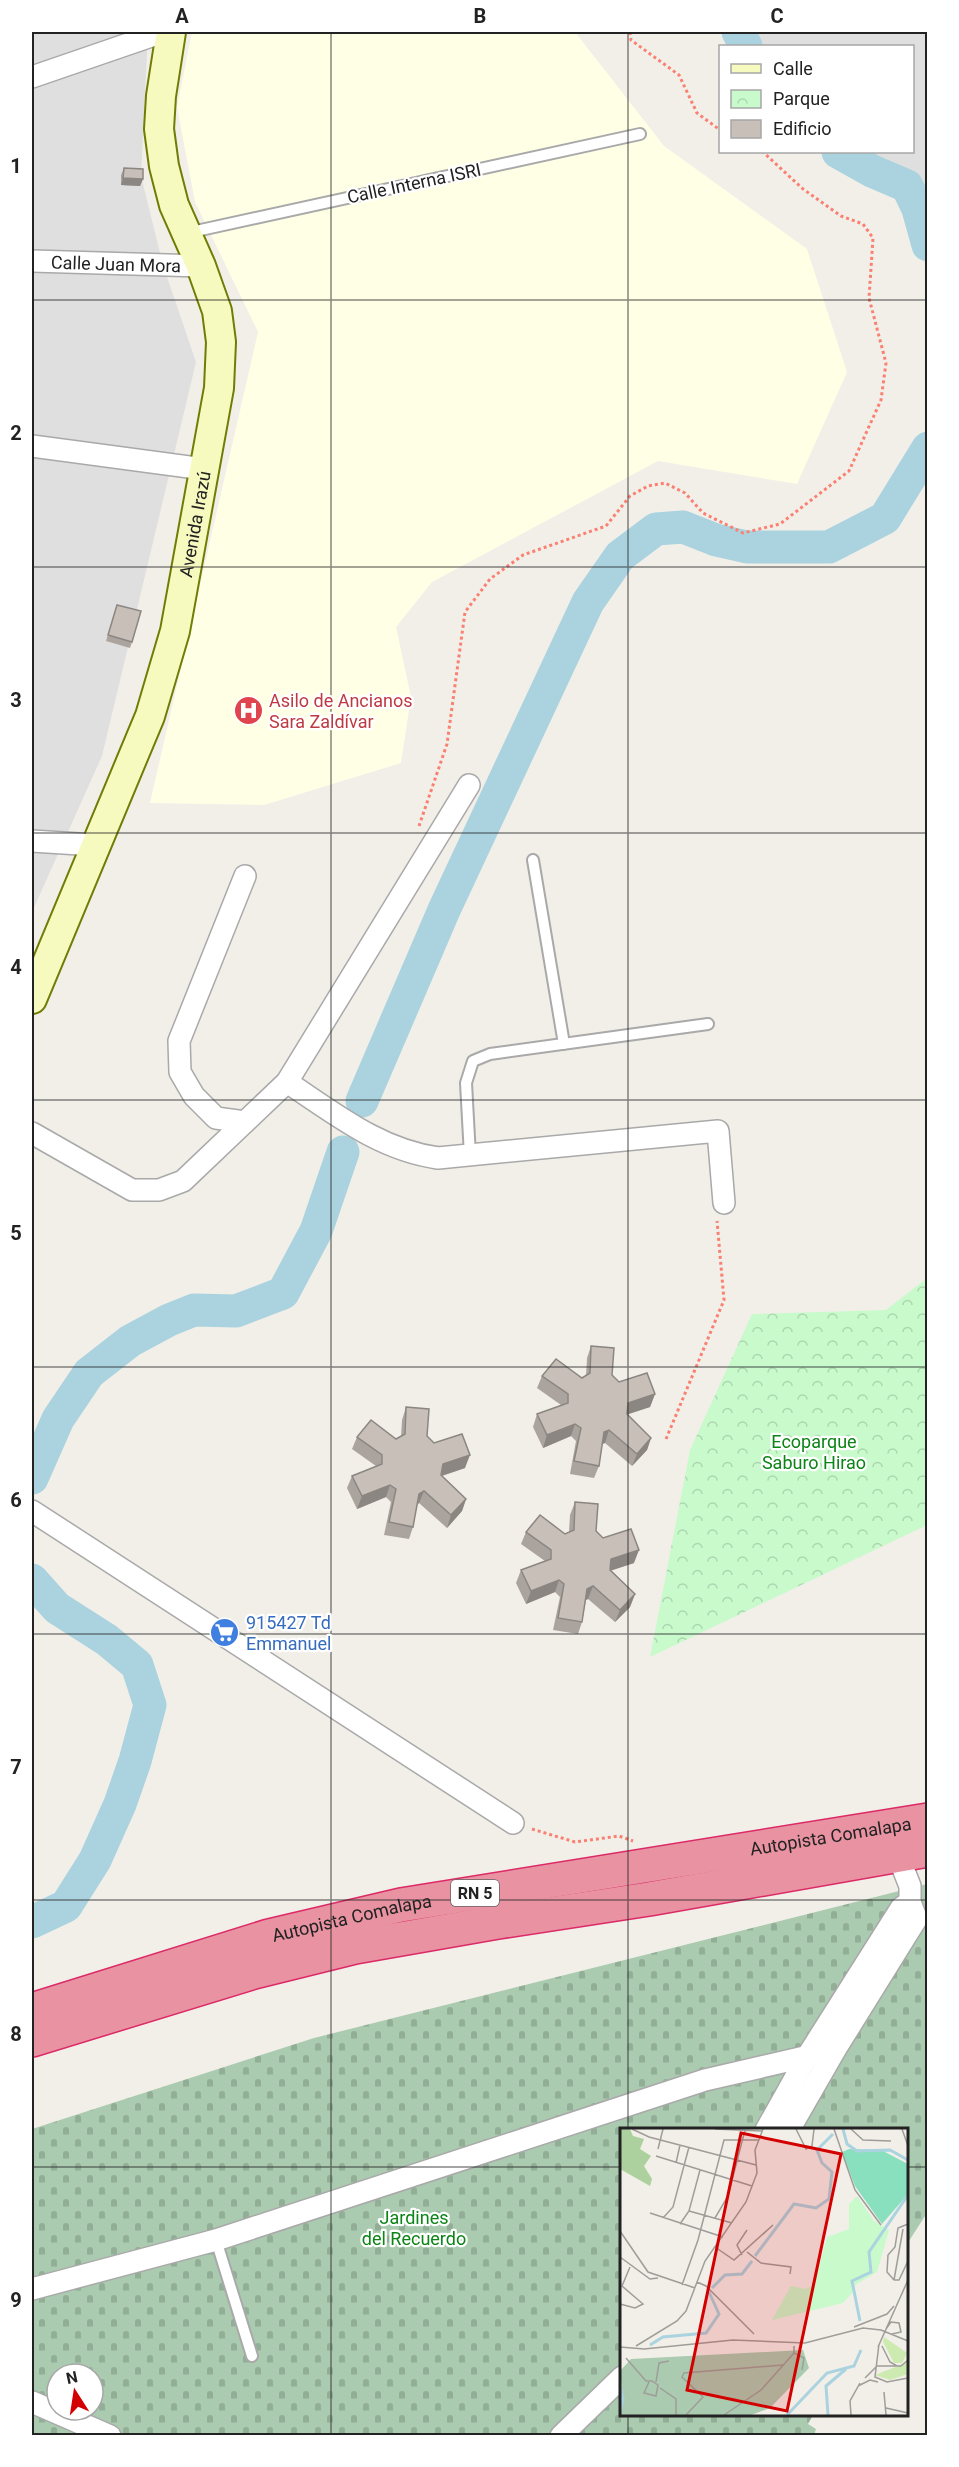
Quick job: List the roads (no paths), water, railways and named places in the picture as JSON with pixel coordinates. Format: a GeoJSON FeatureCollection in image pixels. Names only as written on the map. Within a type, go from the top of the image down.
{"type":"FeatureCollection","features":[{"type":"Feature","properties":{"kind":"highway","name":"Autopista Comalapa"},"geometry":{"type":"LineString","coordinates":[[32,2010],[270,1936],[400,1905],[927,1820]]}},
{"type":"Feature","properties":{"kind":"highway","name":"Autopista Comalapa"},"geometry":{"type":"LineString","coordinates":[[32,2040],[254,1972],[355,1947],[913,1853]]}},
{"type":"Feature","properties":{"kind":"street"},"geometry":{"type":"LineString","coordinates":[[32,77],[163,32]]}},
{"type":"Feature","properties":{"kind":"street","name":"Avenida Irazú"},"geometry":{"type":"LineString","coordinates":[[33,994],[150,716],[175,632],[219,388],[221,342],[217,311],[201,266],[174,205],[166,176],[159,129],[161,96],[171,32]]}},
{"type":"Feature","properties":{"kind":"street","name":"Calle Juan Mora"},"geometry":{"type":"LineString","coordinates":[[32,261],[201,266]]}},
{"type":"Feature","properties":{"kind":"street"},"geometry":{"type":"LineString","coordinates":[[32,446],[204,470]]}},
{"type":"Feature","properties":{"kind":"street"},"geometry":{"type":"LineString","coordinates":[[32,1133],[132,1190],[159,1190],[183,1181],[287,1082],[469,785]]}},
{"type":"Feature","properties":{"kind":"street"},"geometry":{"type":"LineString","coordinates":[[32,841],[95,845]]}},
{"type":"Feature","properties":{"kind":"street"},"geometry":{"type":"LineString","coordinates":[[245,876],[179,1041],[180,1072],[194,1096],[216,1118],[245,1122]]}},
{"type":"Feature","properties":{"kind":"street"},"geometry":{"type":"LineString","coordinates":[[287,1082],[384,1144],[413,1155],[438,1158],[718,1131],[724,1203]]}},
{"type":"Feature","properties":{"kind":"street"},"geometry":{"type":"LineString","coordinates":[[32,1511],[513,1823]]}},
{"type":"Feature","properties":{"kind":"street"},"geometry":{"type":"LineString","coordinates":[[790,2128],[918,1913],[910,1886],[913,1853]]}},
{"type":"Feature","properties":{"kind":"street"},"geometry":{"type":"LineString","coordinates":[[767,2128],[808,2055],[902,1908],[918,1913]]}},
{"type":"Feature","properties":{"kind":"street"},"geometry":{"type":"LineString","coordinates":[[32,2289],[216,2240],[705,2080],[835,2050]]}},
{"type":"Feature","properties":{"kind":"street"},"geometry":{"type":"LineString","coordinates":[[561,2436],[620,2378]]}},
{"type":"Feature","properties":{"kind":"street"},"geometry":{"type":"LineString","coordinates":[[32,2402],[110,2436]]}},
{"type":"Feature","properties":{"kind":"lane","name":"Calle Interna ISRI"},"geometry":{"type":"LineString","coordinates":[[187,233],[640,134]]}},
{"type":"Feature","properties":{"kind":"lane"},"geometry":{"type":"LineString","coordinates":[[533,860],[564,1044]]}},
{"type":"Feature","properties":{"kind":"lane"},"geometry":{"type":"LineString","coordinates":[[470,1156],[466,1083],[473,1060],[490,1054],[708,1024]]}},
{"type":"Feature","properties":{"kind":"lane"},"geometry":{"type":"LineString","coordinates":[[216,2240],[252,2356]]}},
{"type":"Feature","properties":{"kind":"waterway"},"geometry":{"type":"LineString","coordinates":[[738,32],[745,45]]}},
{"type":"Feature","properties":{"kind":"waterway"},"geometry":{"type":"LineString","coordinates":[[840,153],[872,171],[907,186],[918,209],[928,245]]}},
{"type":"Feature","properties":{"kind":"waterway"},"geometry":{"type":"LineString","coordinates":[[362,1101],[444,910],[588,602],[620,556],[656,529],[683,527],[716,540],[747,547],[829,547],[885,518],[928,448]]}},
{"type":"Feature","properties":{"kind":"waterway"},"geometry":{"type":"LineString","coordinates":[[32,1478],[58,1419],[89,1373],[130,1341],[169,1320],[194,1310],[236,1311],[283,1293],[316,1231],[343,1152]]}},
{"type":"Feature","properties":{"kind":"waterway"},"geometry":{"type":"LineString","coordinates":[[32,1580],[57,1608],[107,1640],[137,1665],[150,1705],[135,1761],[120,1804],[95,1860],[66,1906],[32,1922]]}},
{"type":"Feature","properties":{"kind":"place","name":"Asilo de Ancianos Sara Zaldívar"},"geometry":{"type":"Point","coordinates":[248,710]}},
{"type":"Feature","properties":{"kind":"place","name":"915427 Td Emmanuel"},"geometry":{"type":"Point","coordinates":[225,1632]}},
{"type":"Feature","properties":{"kind":"park label","name":"Ecoparque Saburo Hirao"},"geometry":{"type":"Point","coordinates":[814,1451]}},
{"type":"Feature","properties":{"kind":"park label","name":"Jardines del Recuerdo"},"geometry":{"type":"Point","coordinates":[414,2227]}}]}
